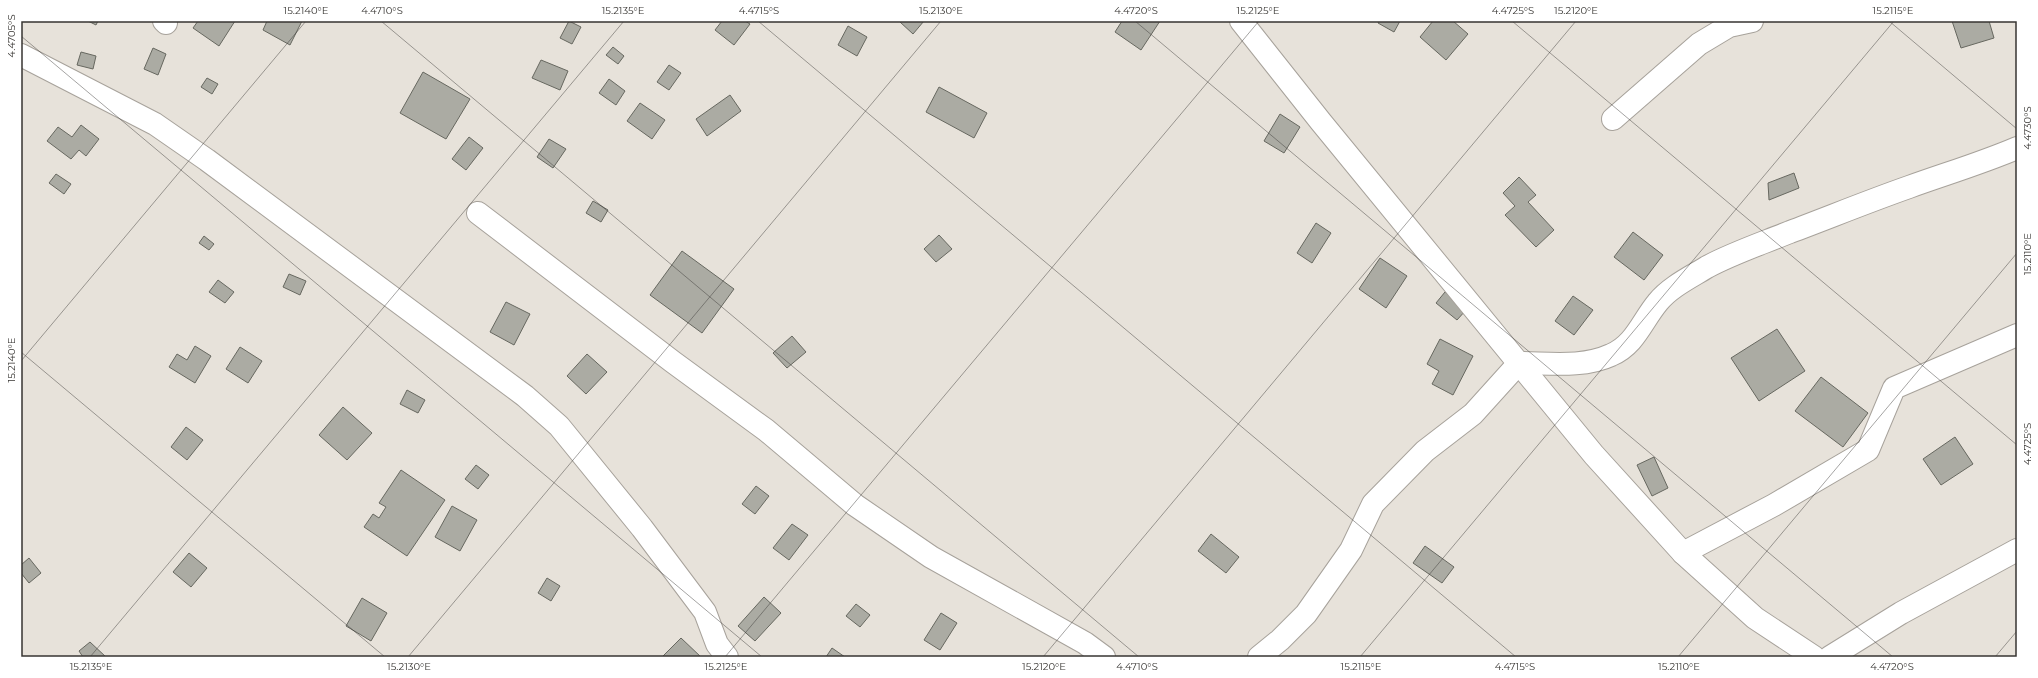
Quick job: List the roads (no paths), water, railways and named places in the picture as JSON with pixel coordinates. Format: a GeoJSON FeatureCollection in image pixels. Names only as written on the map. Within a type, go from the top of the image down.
{"type":"FeatureCollection","features":[{"type":"Feature","properties":{"kind":"street"},"geometry":{"type":"LineString","coordinates":[[1241,21],[1321,122],[1594,455],[1683,554],[1755,618],[1814,657]]}},
{"type":"Feature","properties":{"kind":"street"},"geometry":{"type":"LineString","coordinates":[[1612,119],[1699,44],[1729,26],[1752,21]]}},
{"type":"Feature","properties":{"kind":"street"},"geometry":{"type":"LineString","coordinates":[[21,55],[156,124],[207,160],[525,396],[558,426],[642,528],[705,612],[717,644],[727,657]]}},
{"type":"Feature","properties":{"kind":"street"},"geometry":{"type":"LineString","coordinates":[[1259,657],[1280,640],[1306,614],[1351,550],[1373,504],[1425,450],[1473,414],[1519,363],[1573,363],[1598,361],[1613,355],[1626,347],[1640,331],[1646,318],[1658,301],[1670,290],[1708,267],[1744,250],[1872,200],[2017,148]]}},
{"type":"Feature","properties":{"kind":"street"},"geometry":{"type":"LineString","coordinates":[[478,213],[673,362],[766,430],[856,505],[931,557],[1085,643],[1104,657]]}},
{"type":"Feature","properties":{"kind":"street"},"geometry":{"type":"LineString","coordinates":[[1683,554],[1774,505],[1868,450],[1894,388],[2017,335]]}},
{"type":"Feature","properties":{"kind":"street"},"geometry":{"type":"LineString","coordinates":[[1830,657],[1901,613],[2017,550]]}}]}
